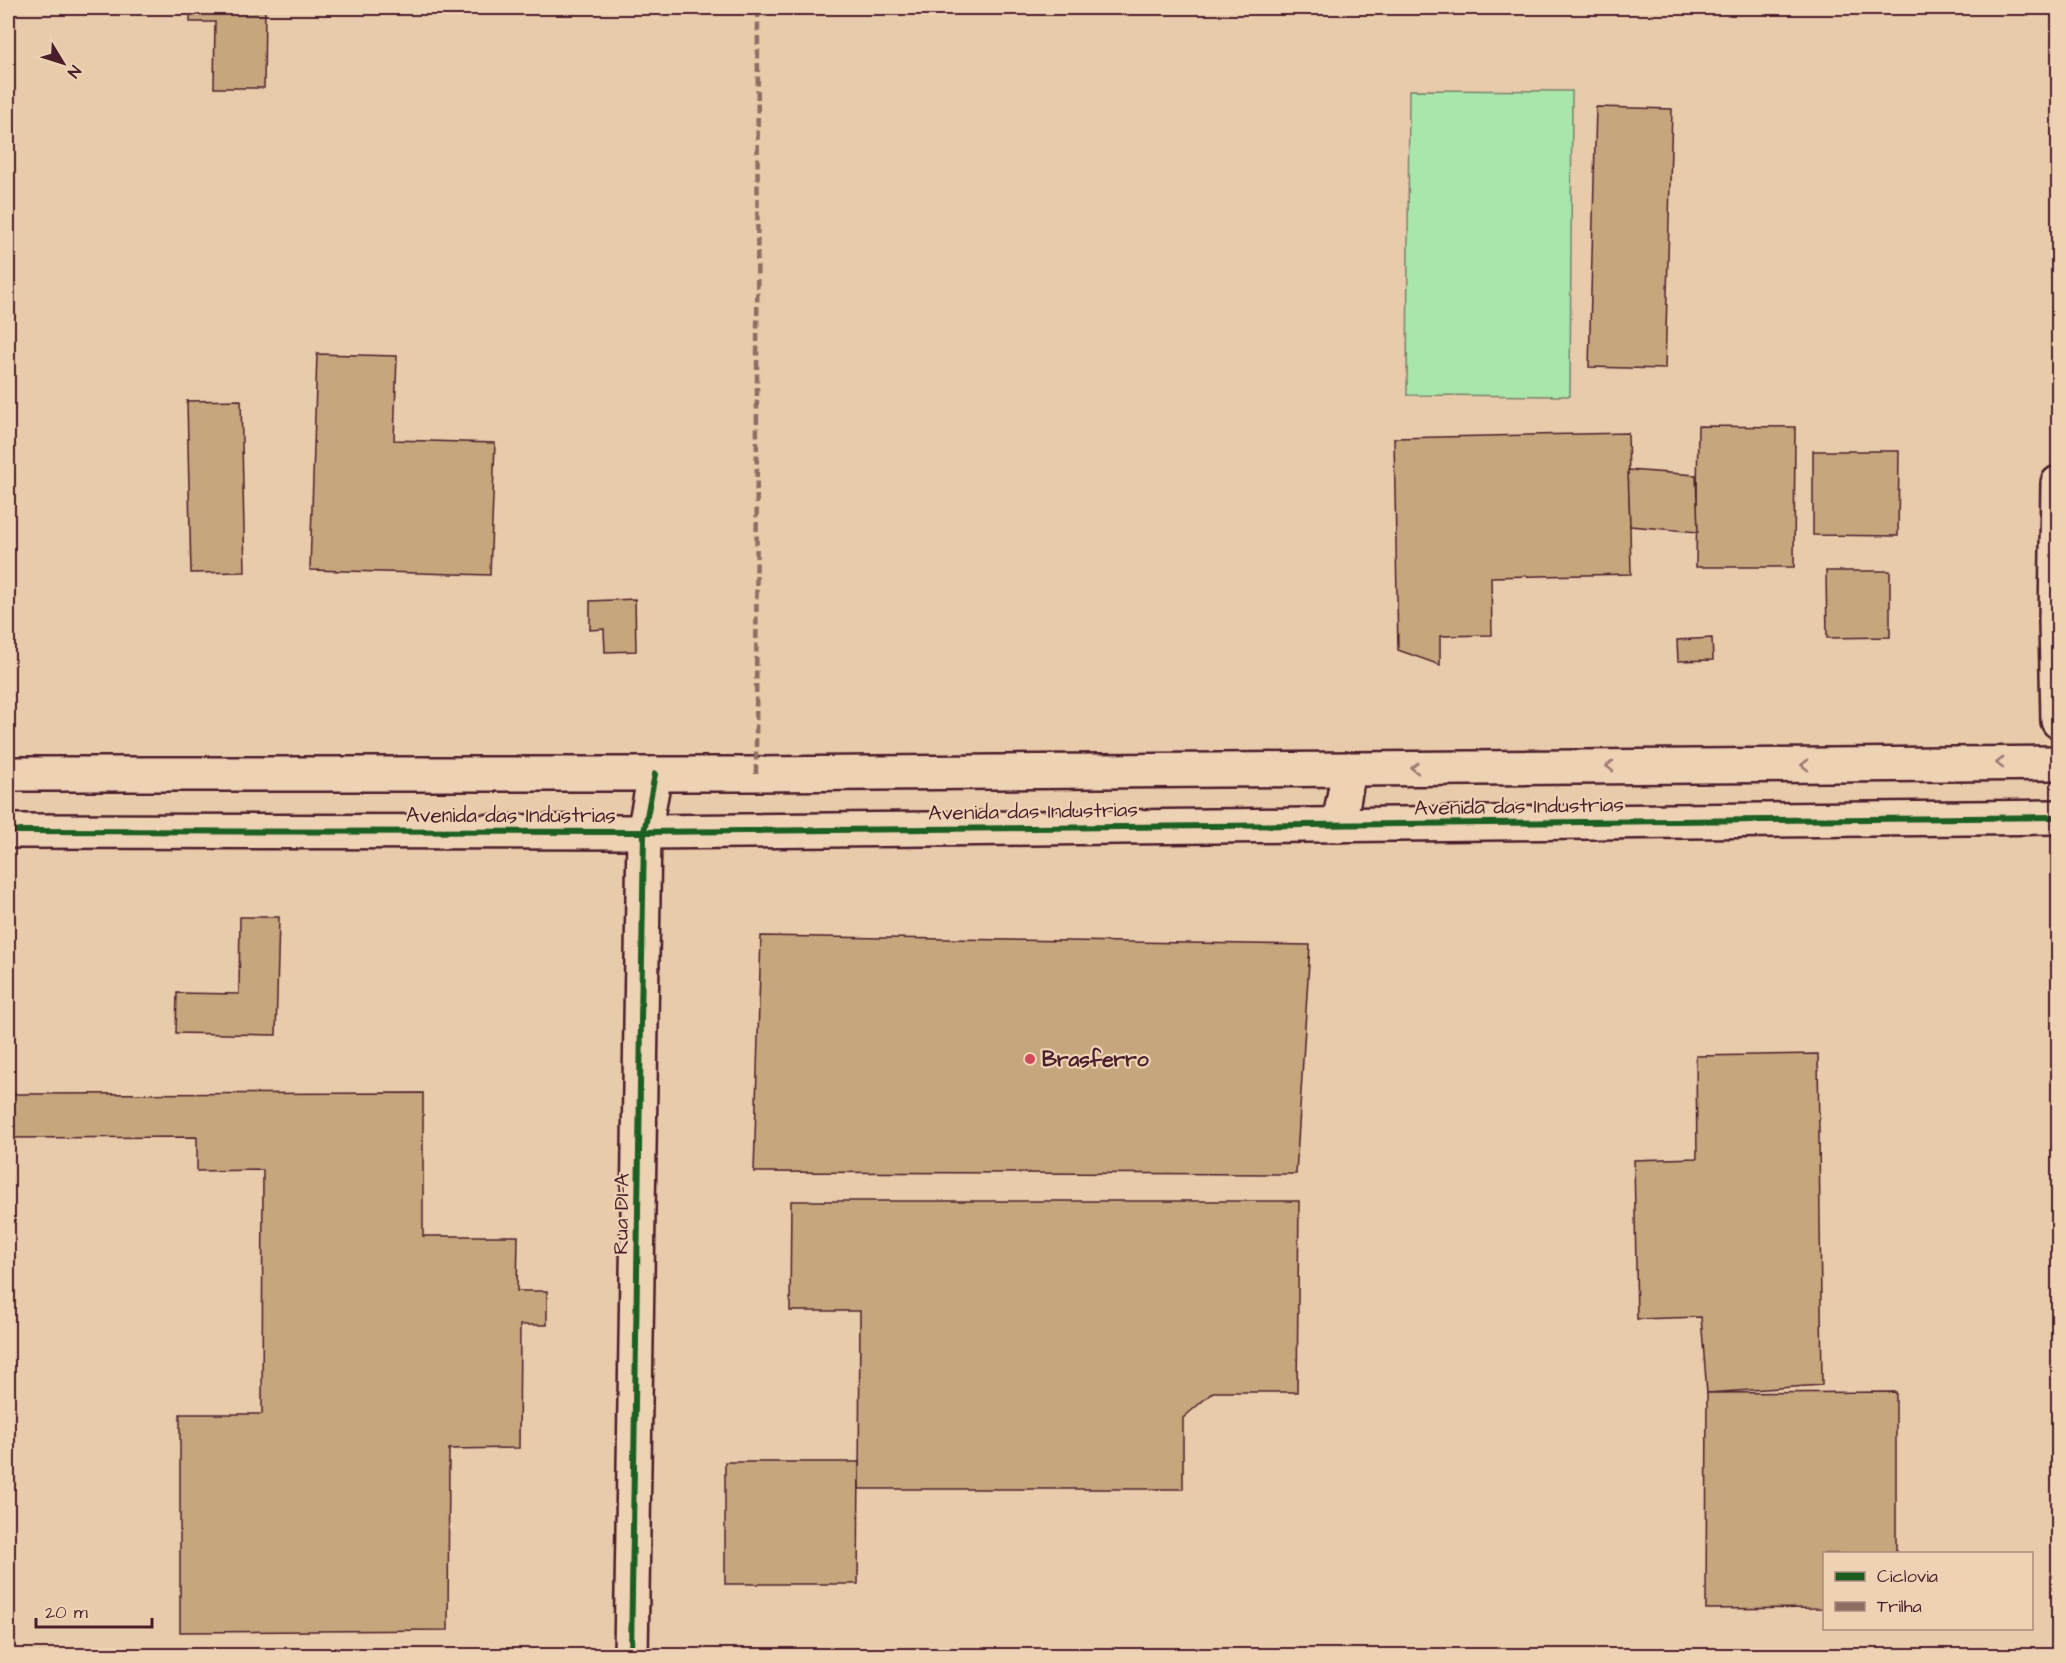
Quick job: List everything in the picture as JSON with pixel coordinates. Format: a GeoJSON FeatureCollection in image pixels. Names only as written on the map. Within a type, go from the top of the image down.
{"type":"FeatureCollection","features":[{"type":"Feature","properties":{"kind":"street"},"geometry":{"type":"LineString","coordinates":[[2058,483],[2056,621],[2058,721]]}},
{"type":"Feature","properties":{"kind":"street","name":"Avenida das Industrias"},"geometry":{"type":"LineString","coordinates":[[8,774],[655,774],[2058,763]]}},
{"type":"Feature","properties":{"kind":"street"},"geometry":{"type":"LineString","coordinates":[[1339,825],[1349,769]]}},
{"type":"Feature","properties":{"kind":"street","name":"Rua DI-A"},"geometry":{"type":"LineString","coordinates":[[631,1656],[644,832],[655,774]]}},
{"type":"Feature","properties":{"kind":"street","name":"Avenida das Industrias"},"geometry":{"type":"LineString","coordinates":[[8,831],[644,832],[2058,817]]}},
{"type":"Feature","properties":{"kind":"green space"},"geometry":{"type":"Polygon","coordinates":[[[1409,90],[1572,91],[1570,396],[1407,395],[1409,90]]]}},
{"type":"Feature","properties":{"kind":"building"},"geometry":{"type":"Polygon","coordinates":[[[105,8],[152,8],[152,12],[105,13],[105,8]]]}},
{"type":"Feature","properties":{"kind":"building"},"geometry":{"type":"Polygon","coordinates":[[[190,8],[265,8],[264,88],[214,88],[215,22],[190,22],[190,8]]]}},
{"type":"Feature","properties":{"kind":"building"},"geometry":{"type":"Polygon","coordinates":[[[1596,107],[1672,109],[1665,369],[1589,367],[1596,107]]]}},
{"type":"Feature","properties":{"kind":"building"},"geometry":{"type":"Polygon","coordinates":[[[317,354],[397,356],[394,440],[495,443],[490,575],[310,570],[317,354]]]}},
{"type":"Feature","properties":{"kind":"building"},"geometry":{"type":"Polygon","coordinates":[[[241,400],[245,572],[191,573],[187,401],[241,400]]]}},
{"type":"Feature","properties":{"kind":"building"},"geometry":{"type":"Polygon","coordinates":[[[1698,426],[1795,427],[1794,567],[1696,567],[1698,426]]]}},
{"type":"Feature","properties":{"kind":"building"},"geometry":{"type":"Polygon","coordinates":[[[1628,433],[1631,574],[1491,577],[1492,635],[1440,636],[1440,665],[1398,650],[1394,438],[1628,433]]]}},
{"type":"Feature","properties":{"kind":"building"},"geometry":{"type":"Polygon","coordinates":[[[1813,451],[1899,451],[1898,536],[1813,535],[1813,451]]]}},
{"type":"Feature","properties":{"kind":"building"},"geometry":{"type":"Polygon","coordinates":[[[1628,470],[1696,475],[1698,532],[1630,526],[1628,470]]]}},
{"type":"Feature","properties":{"kind":"building"},"geometry":{"type":"Polygon","coordinates":[[[1826,571],[1890,571],[1890,637],[1827,638],[1826,571]]]}},
{"type":"Feature","properties":{"kind":"building"},"geometry":{"type":"Polygon","coordinates":[[[635,599],[636,651],[605,652],[604,629],[590,630],[590,601],[635,599]]]}},
{"type":"Feature","properties":{"kind":"building"},"geometry":{"type":"Polygon","coordinates":[[[1712,638],[1713,660],[1678,661],[1677,640],[1712,638]]]}},
{"type":"Feature","properties":{"kind":"building"},"geometry":{"type":"Polygon","coordinates":[[[240,917],[279,917],[276,1035],[176,1033],[177,993],[239,994],[240,917]]]}},
{"type":"Feature","properties":{"kind":"building","name":"Brasferro"},"geometry":{"type":"Polygon","coordinates":[[[761,936],[1310,945],[1296,1174],[754,1172],[761,936]]]}},
{"type":"Feature","properties":{"kind":"building"},"geometry":{"type":"Polygon","coordinates":[[[1818,1054],[1822,1385],[1707,1393],[1701,1317],[1637,1319],[1634,1160],[1697,1158],[1696,1056],[1818,1054]]]}},
{"type":"Feature","properties":{"kind":"building"},"geometry":{"type":"Polygon","coordinates":[[[423,1093],[423,1236],[518,1236],[517,1291],[547,1291],[547,1325],[520,1325],[519,1448],[449,1449],[448,1630],[180,1632],[180,1414],[262,1414],[263,1170],[197,1171],[197,1137],[8,1138],[8,1094],[423,1093]]]}},
{"type":"Feature","properties":{"kind":"building"},"geometry":{"type":"Polygon","coordinates":[[[791,1201],[1299,1201],[1297,1392],[1213,1392],[1183,1418],[1183,1489],[859,1489],[860,1311],[790,1311],[791,1201]]]}},
{"type":"Feature","properties":{"kind":"building"},"geometry":{"type":"Polygon","coordinates":[[[1896,1392],[1896,1552],[1823,1552],[1823,1608],[1706,1609],[1707,1393],[1896,1392]]]}},
{"type":"Feature","properties":{"kind":"building"},"geometry":{"type":"Polygon","coordinates":[[[725,1462],[859,1462],[858,1584],[725,1584],[725,1462]]]}},
{"type":"Feature","properties":{"kind":"marked path"},"geometry":{"type":"LineString","coordinates":[[756,774],[758,8]]}},
{"type":"Feature","properties":{"kind":"cycle path"},"geometry":{"type":"LineString","coordinates":[[631,1656],[644,832],[655,774]]}},
{"type":"Feature","properties":{"kind":"cycle path"},"geometry":{"type":"LineString","coordinates":[[8,831],[644,832],[2058,817]]}},
{"type":"Feature","properties":{"kind":"place","name":"Brasferro"},"geometry":{"type":"Point","coordinates":[1030,1059]}}]}
